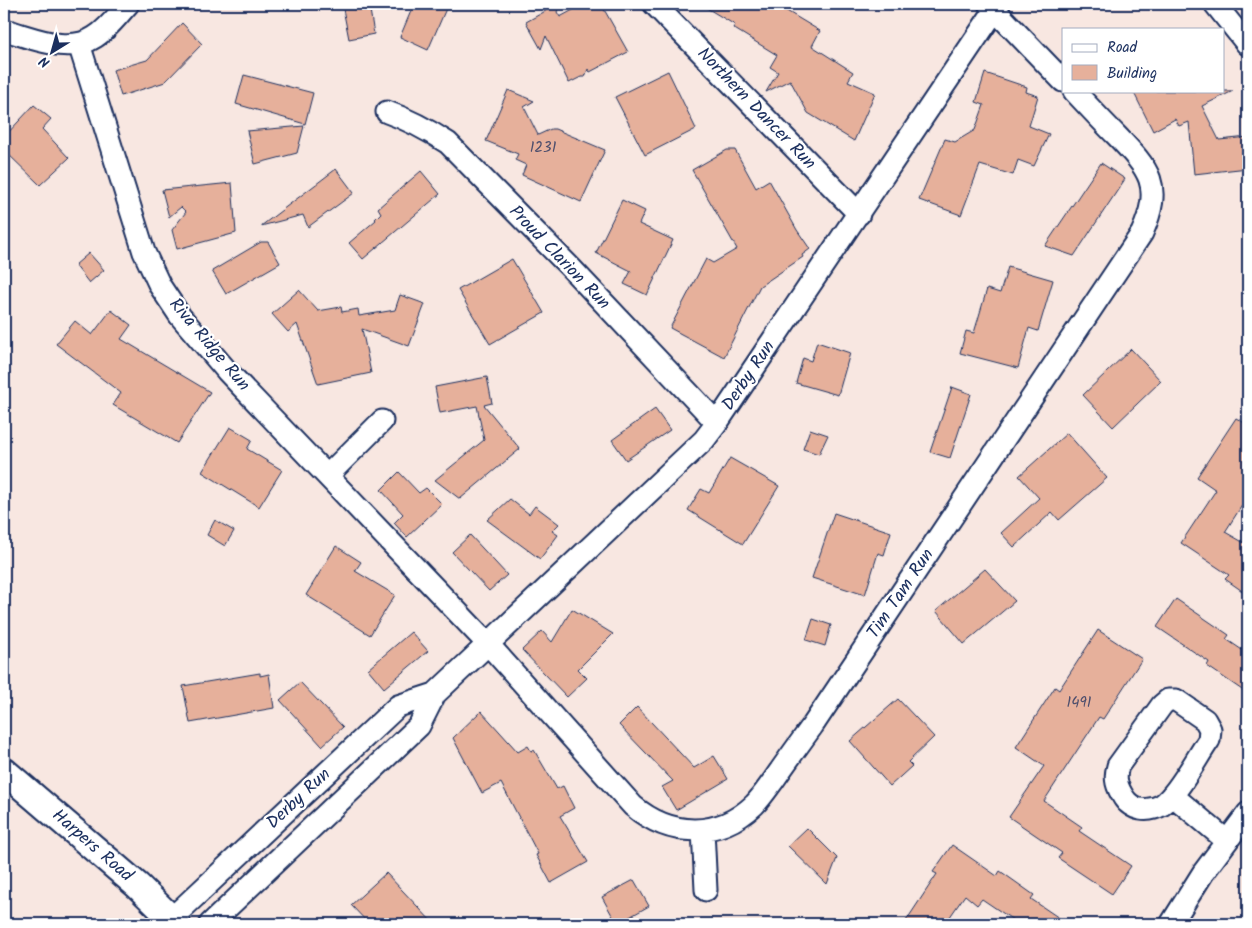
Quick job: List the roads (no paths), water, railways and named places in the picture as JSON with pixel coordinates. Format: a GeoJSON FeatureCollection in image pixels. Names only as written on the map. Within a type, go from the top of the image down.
{"type":"FeatureCollection","features":[{"type":"Feature","properties":{"kind":"street"},"geometry":{"type":"LineString","coordinates":[[4,30],[60,45],[79,44],[95,38],[128,4]]}},
{"type":"Feature","properties":{"kind":"street","name":"Northern Dancer Run"},"geometry":{"type":"LineString","coordinates":[[654,4],[859,214]]}},
{"type":"Feature","properties":{"kind":"street"},"geometry":{"type":"LineString","coordinates":[[1215,4],[1247,44]]}},
{"type":"Feature","properties":{"kind":"street"},"geometry":{"type":"LineString","coordinates":[[994,6],[1062,80]]}},
{"type":"Feature","properties":{"kind":"street","name":"Derby Run"},"geometry":{"type":"LineString","coordinates":[[210,924],[419,726],[436,694],[704,440],[859,214],[994,6]]}},
{"type":"Feature","properties":{"kind":"street","name":"Riva Ridge Run"},"geometry":{"type":"LineString","coordinates":[[79,44],[144,252],[160,286],[180,316],[228,371],[488,644]]}},
{"type":"Feature","properties":{"kind":"street","name":"Tim Tam Run"},"geometry":{"type":"LineString","coordinates":[[488,644],[633,806],[643,814],[662,824],[682,830],[703,830],[724,825],[739,817],[756,804],[813,725],[1142,233],[1151,213],[1152,193],[1149,176],[1140,160],[1075,92]]}},
{"type":"Feature","properties":{"kind":"street","name":"Proud Clarion Run"},"geometry":{"type":"LineString","coordinates":[[387,112],[409,119],[448,143],[570,267],[717,423]]}},
{"type":"Feature","properties":{"kind":"street"},"geometry":{"type":"LineString","coordinates":[[328,475],[382,421]]}},
{"type":"Feature","properties":{"kind":"street","name":"Derby Run"},"geometry":{"type":"LineString","coordinates":[[174,922],[398,706],[436,694]]}},
{"type":"Feature","properties":{"kind":"street"},"geometry":{"type":"LineString","coordinates":[[1168,700],[1176,700],[1205,720],[1210,729],[1209,740],[1172,795],[1161,806],[1149,810],[1137,808],[1126,802],[1117,787],[1115,776],[1118,766],[1162,705],[1168,700]]}},
{"type":"Feature","properties":{"kind":"street","name":"Harpers Road"},"geometry":{"type":"LineString","coordinates":[[4,771],[138,886],[174,922]]}},
{"type":"Feature","properties":{"kind":"street"},"geometry":{"type":"LineString","coordinates":[[1172,795],[1227,840]]}},
{"type":"Feature","properties":{"kind":"street"},"geometry":{"type":"LineString","coordinates":[[1171,924],[1203,873],[1248,813]]}},
{"type":"Feature","properties":{"kind":"street"},"geometry":{"type":"LineString","coordinates":[[703,830],[706,890]]}}]}
